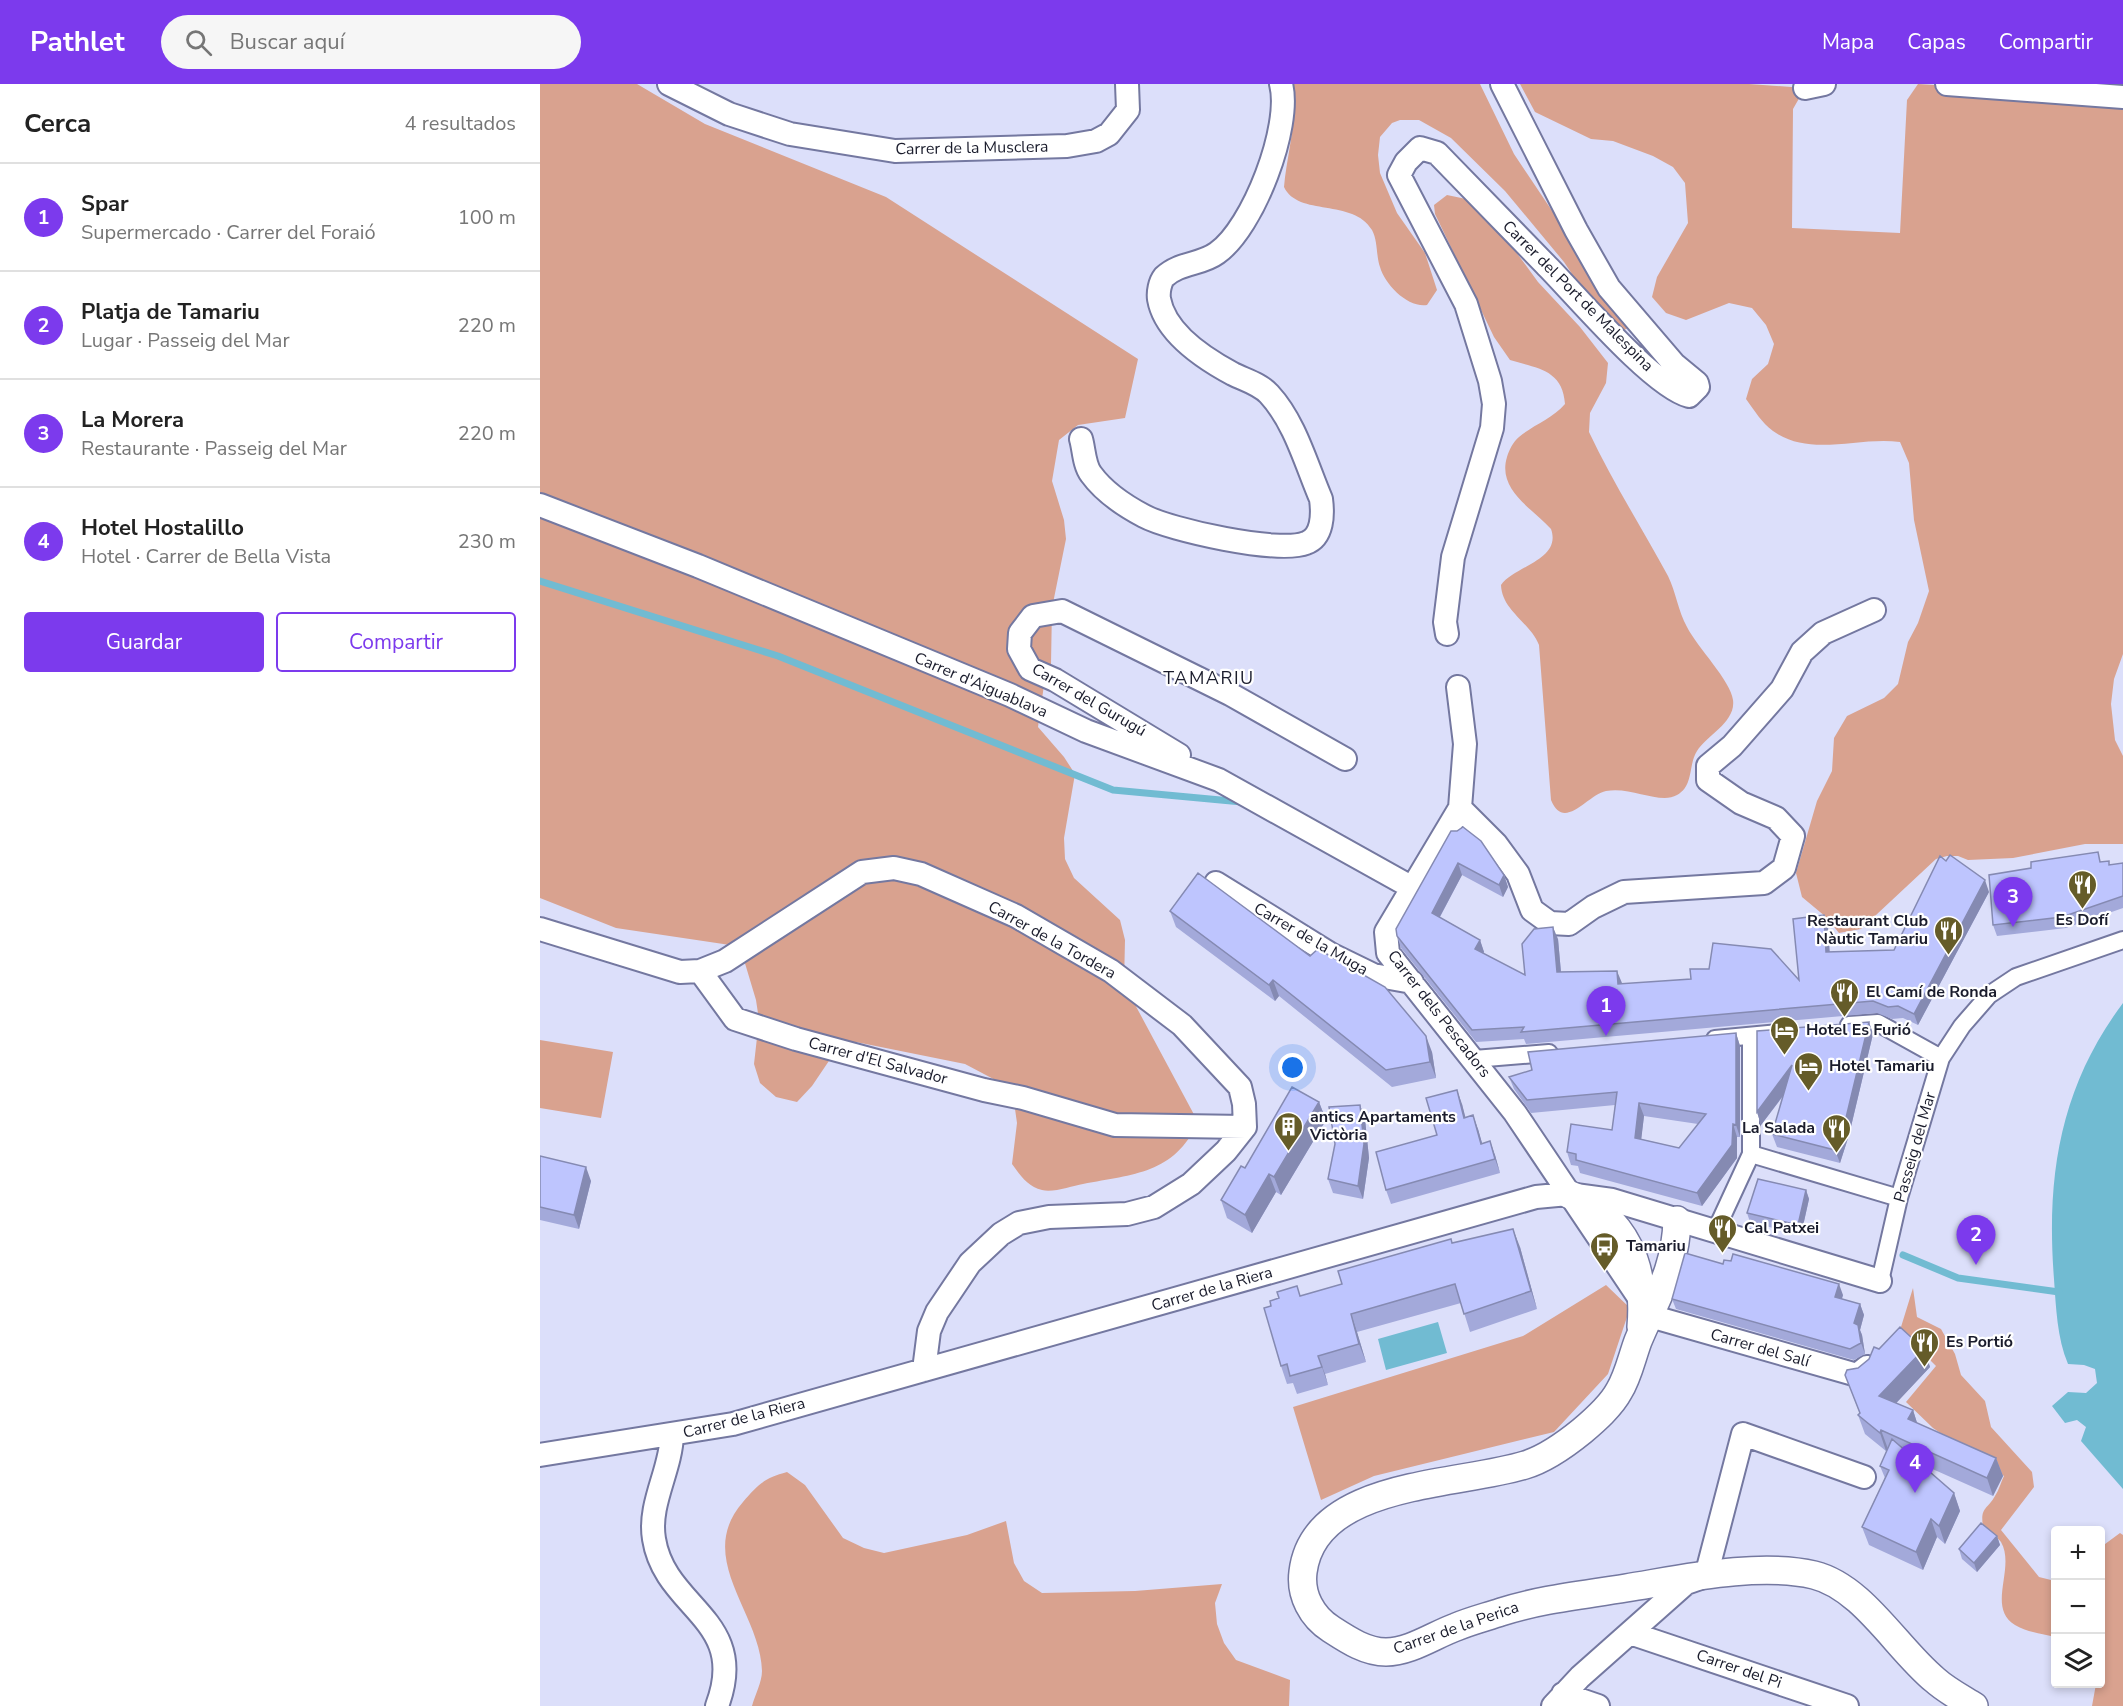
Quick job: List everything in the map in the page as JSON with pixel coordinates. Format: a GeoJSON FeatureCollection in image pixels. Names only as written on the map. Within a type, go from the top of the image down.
{"type":"FeatureCollection","features":[{"type":"Feature","properties":{"kind":"street","name":"Carrer de la Musclera"},"geometry":{"type":"LineString","coordinates":[[669,84],[729,114],[790,134],[895,151],[1076,145],[1096,141],[1109,134],[1128,110],[1127,84]]}},
{"type":"Feature","properties":{"kind":"street"},"geometry":{"type":"LineString","coordinates":[[1081,439],[1089,472],[1109,494],[1146,518],[1220,539],[1288,546],[1307,543],[1318,533],[1323,513],[1321,499],[1285,412],[1261,387],[1216,365],[1179,335],[1165,317],[1158,297],[1162,280],[1177,266],[1217,254],[1246,218],[1264,188],[1282,117],[1281,84]]}},
{"type":"Feature","properties":{"kind":"street","name":"Carrer del Port de Malespina"},"geometry":{"type":"LineString","coordinates":[[1447,634],[1445,622],[1453,556],[1492,428],[1494,404],[1490,381],[1466,304],[1399,175],[1406,162],[1420,148],[1437,153],[1608,330],[1650,370],[1682,394],[1689,396],[1698,387],[1674,364],[1609,288],[1576,230],[1502,84]]}},
{"type":"Feature","properties":{"kind":"street"},"geometry":{"type":"LineString","coordinates":[[1947,84],[2123,97]]}},
{"type":"Feature","properties":{"kind":"street","name":"Carrer d'Aiguablava"},"geometry":{"type":"LineString","coordinates":[[540,505],[668,554],[1010,695],[1086,731],[1218,780],[1412,887]]}},
{"type":"Feature","properties":{"kind":"street"},"geometry":{"type":"LineString","coordinates":[[1460,808],[1496,844],[1518,874],[1532,910],[1550,923],[1569,924],[1624,892],[1764,883],[1784,868],[1792,837],[1776,818],[1741,803],[1708,780],[1708,766],[1732,746],[1782,689],[1802,652],[1823,633],[1874,610]]}},
{"type":"Feature","properties":{"kind":"street","name":"Carrer del Gurugú"},"geometry":{"type":"LineString","coordinates":[[1218,780],[1144,732],[1030,669],[1018,649],[1020,633],[1033,616],[1062,611],[1230,694],[1346,759]]}},
{"type":"Feature","properties":{"kind":"street","name":"Carrer dels Pescadors"},"geometry":{"type":"LineString","coordinates":[[1458,687],[1465,744],[1460,808],[1386,932],[1388,953],[1515,1113],[1568,1194]]}},
{"type":"Feature","properties":{"kind":"street","name":"Carrer de la Tordera"},"geometry":{"type":"LineString","coordinates":[[700,971],[725,961],[862,872],[894,868],[921,874],[1016,916],[1111,971],[1182,1025],[1240,1087],[1244,1104],[1245,1127]]}},
{"type":"Feature","properties":{"kind":"street","name":"Carrer de la Muga"},"geometry":{"type":"LineString","coordinates":[[1216,883],[1332,955],[1373,975],[1412,982]]}},
{"type":"Feature","properties":{"kind":"street"},"geometry":{"type":"LineString","coordinates":[[540,930],[680,972],[700,971]]}},
{"type":"Feature","properties":{"kind":"street","name":"Passeig del Mar"},"geometry":{"type":"LineString","coordinates":[[1880,1281],[1899,1198],[1941,1058],[1962,1026],[1989,995],[2016,977],[2123,940]]}},
{"type":"Feature","properties":{"kind":"street","name":"Carrer d'El Salvador"},"geometry":{"type":"LineString","coordinates":[[700,971],[735,1019],[796,1039],[984,1090],[1023,1098],[1115,1125],[1245,1127]]}},
{"type":"Feature","properties":{"kind":"street"},"geometry":{"type":"LineString","coordinates":[[1836,1027],[1878,1023],[1941,1058]]}},
{"type":"Feature","properties":{"kind":"street"},"geometry":{"type":"LineString","coordinates":[[1703,1040],[1794,1032]]}},
{"type":"Feature","properties":{"kind":"street"},"geometry":{"type":"LineString","coordinates":[[1715,1232],[1751,1154],[1750,1036]]}},
{"type":"Feature","properties":{"kind":"street"},"geometry":{"type":"LineString","coordinates":[[1474,1059],[1564,1052]]}},
{"type":"Feature","properties":{"kind":"street"},"geometry":{"type":"LineString","coordinates":[[924,1370],[929,1331],[937,1312],[970,1263],[1001,1234],[1019,1223],[1049,1217],[1127,1214],[1154,1207],[1191,1184],[1226,1151],[1245,1127]]}},
{"type":"Feature","properties":{"kind":"street"},"geometry":{"type":"LineString","coordinates":[[1751,1154],[1899,1198]]}},
{"type":"Feature","properties":{"kind":"street"},"geometry":{"type":"LineString","coordinates":[[1568,1194],[1586,1201],[1599,1210],[1623,1236],[1639,1268],[1644,1319]]}},
{"type":"Feature","properties":{"kind":"street","name":"Carrer de la Riera"},"geometry":{"type":"LineString","coordinates":[[540,1455],[733,1424],[1536,1197],[1568,1194],[1612,1200],[1880,1281]]}},
{"type":"Feature","properties":{"kind":"street","name":"Carrer de la Perica"},"geometry":{"type":"LineString","coordinates":[[1677,1220],[1676,1239],[1669,1271],[1644,1319],[1620,1391],[1582,1431],[1544,1456],[1525,1465],[1371,1498],[1340,1515],[1319,1533],[1307,1552],[1302,1575],[1305,1598],[1320,1622],[1361,1647],[1388,1652],[1413,1646],[1457,1626],[1526,1604],[1726,1573],[1785,1572],[1814,1575],[1832,1582],[1858,1601],[1935,1681],[1974,1706]]}},
{"type":"Feature","properties":{"kind":"street","name":"Carrer del Salí"},"geometry":{"type":"LineString","coordinates":[[1644,1319],[1857,1376],[1868,1367]]}},
{"type":"Feature","properties":{"kind":"street"},"geometry":{"type":"LineString","coordinates":[[1558,1700],[1686,1583],[1706,1576],[1743,1434],[1864,1477]]}},
{"type":"Feature","properties":{"kind":"street"},"geometry":{"type":"LineString","coordinates":[[672,1435],[671,1454],[656,1504],[654,1538],[663,1567],[718,1635],[726,1660],[717,1706]]}},
{"type":"Feature","properties":{"kind":"street","name":"Carrer del Pi"},"geometry":{"type":"LineString","coordinates":[[1630,1633],[1847,1706]]}},
{"type":"Feature","properties":{"kind":"street"},"geometry":{"type":"LineString","coordinates":[[1558,1700],[1598,1706]]}},
{"type":"Feature","properties":{"kind":"shaded area"},"geometry":{"type":"Polygon","coordinates":[[[540,84],[637,84],[705,124],[886,197],[1138,359],[1125,418],[1078,425],[1059,440],[1052,481],[1064,520],[1066,539],[1052,608],[1051,664],[1044,685],[1038,727],[1064,757],[1075,774],[1064,838],[1065,859],[1074,878],[1120,920],[1125,940],[1124,984],[1198,1122],[1188,1139],[1165,1162],[1135,1174],[1057,1190],[1046,1191],[1037,1188],[1025,1180],[1012,1164],[1017,1123],[1014,1102],[1001,1083],[965,1064],[856,1042],[837,1049],[812,1086],[797,1102],[776,1097],[760,1083],[754,1064],[759,1020],[756,1000],[744,960],[730,945],[616,928],[540,898],[540,84]]]}},
{"type":"Feature","properties":{"kind":"shaded area"},"geometry":{"type":"Polygon","coordinates":[[[1291,84],[1480,84],[1514,154],[1630,327],[1622,331],[1580,286],[1564,262],[1505,191],[1451,138],[1419,120],[1400,120],[1392,123],[1380,137],[1378,155],[1380,173],[1397,213],[1425,253],[1437,290],[1427,305],[1412,303],[1398,294],[1383,274],[1374,234],[1363,220],[1339,210],[1301,202],[1291,196],[1284,187],[1294,110],[1291,84]]]}},
{"type":"Feature","properties":{"kind":"shaded area"},"geometry":{"type":"Polygon","coordinates":[[[1520,84],[1749,84],[1805,88],[1793,109],[1792,228],[1900,233],[1907,100],[1918,84],[2123,97],[2123,654],[2114,679],[2111,704],[2115,740],[2123,756],[2123,844],[2085,844],[2013,858],[1968,860],[1958,856],[1947,856],[1936,859],[1861,929],[1839,933],[1826,917],[1802,897],[1796,873],[1817,801],[1832,771],[1834,738],[1847,716],[1884,698],[1898,684],[1908,642],[1918,623],[1929,591],[1914,520],[1909,463],[1900,442],[1819,445],[1803,443],[1787,439],[1765,424],[1746,399],[1752,379],[1768,364],[1774,344],[1766,325],[1752,308],[1729,303],[1686,320],[1666,313],[1652,297],[1657,277],[1688,223],[1685,183],[1673,167],[1653,156],[1613,141],[1591,139],[1535,112],[1520,84]]]}},
{"type":"Feature","properties":{"kind":"shaded area"},"geometry":{"type":"Polygon","coordinates":[[[1447,195],[1466,199],[1508,241],[1538,282],[1580,327],[1608,363],[1606,383],[1590,413],[1589,432],[1668,576],[1687,627],[1726,683],[1733,700],[1733,708],[1726,722],[1697,751],[1686,786],[1677,795],[1662,798],[1625,791],[1606,791],[1576,809],[1562,813],[1556,809],[1551,800],[1539,645],[1506,602],[1501,585],[1507,578],[1535,562],[1550,548],[1553,540],[1551,529],[1518,498],[1507,479],[1505,469],[1508,454],[1515,441],[1565,404],[1563,392],[1559,383],[1547,372],[1510,360],[1494,337],[1435,214],[1434,205],[1447,195]]]}},
{"type":"Feature","properties":{"kind":"shaded area"},"geometry":{"type":"Polygon","coordinates":[[[540,1040],[613,1052],[601,1118],[540,1108],[540,1040]]]}},
{"type":"Feature","properties":{"kind":"shaded area"},"geometry":{"type":"Polygon","coordinates":[[[1606,1285],[1630,1308],[1608,1374],[1554,1432],[1374,1476],[1321,1500],[1293,1407],[1523,1336],[1606,1285]]]}},
{"type":"Feature","properties":{"kind":"shaded area"},"geometry":{"type":"Polygon","coordinates":[[[1913,1288],[1917,1317],[1941,1329],[1955,1354],[1961,1375],[1985,1401],[1991,1427],[2032,1472],[2034,1487],[2001,1530],[2039,1577],[2051,1580],[2051,1636],[2015,1625],[2007,1617],[2003,1608],[2005,1552],[2001,1542],[1983,1527],[1982,1520],[1983,1512],[1996,1494],[2004,1476],[1933,1428],[1906,1402],[1936,1366],[1914,1344],[1897,1340],[1913,1288]]]}},
{"type":"Feature","properties":{"kind":"shaded area"},"geometry":{"type":"Polygon","coordinates":[[[787,1472],[805,1485],[843,1538],[864,1548],[884,1553],[967,1535],[1006,1521],[1014,1563],[1024,1581],[1042,1593],[1135,1591],[1222,1584],[1215,1603],[1217,1624],[1224,1643],[1236,1660],[1290,1680],[1289,1706],[752,1706],[762,1675],[759,1649],[727,1565],[725,1544],[730,1523],[748,1496],[767,1479],[787,1472]]]}},
{"type":"Feature","properties":{"kind":"shaded area"},"geometry":{"type":"Polygon","coordinates":[[[2120,1533],[2123,1535],[2123,1706],[2092,1706],[2095,1688],[2105,1688],[2105,1544],[2120,1533]]]}},
{"type":"Feature","properties":{"kind":"water"},"geometry":{"type":"Polygon","coordinates":[[[2123,1003],[2123,1489],[2081,1441],[2086,1427],[2077,1420],[2065,1423],[2052,1406],[2068,1392],[2086,1393],[2097,1383],[2095,1369],[2084,1365],[2068,1364],[2061,1344],[2052,1241],[2056,1169],[2071,1100],[2102,1035],[2123,1003]]]}},
{"type":"Feature","properties":{"kind":"water"},"geometry":{"type":"Polygon","coordinates":[[[1438,1322],[1447,1353],[1386,1370],[1378,1339],[1438,1322]]]}},
{"type":"Feature","properties":{"kind":"building"},"geometry":{"type":"Polygon","coordinates":[[[1463,827],[1481,841],[1504,875],[1499,885],[1458,863],[1432,913],[1480,940],[1475,949],[1525,975],[1522,944],[1534,929],[1553,927],[1557,972],[1617,971],[1618,984],[1691,979],[1690,969],[1709,969],[1713,943],[1771,949],[1799,980],[1793,919],[1824,915],[1826,952],[1894,950],[1940,856],[1946,861],[1950,855],[1985,880],[1914,1014],[1898,1006],[1888,1007],[1873,1001],[1521,1032],[1524,1027],[1472,1030],[1397,936],[1396,929],[1451,831],[1457,831],[1463,827]]]}},
{"type":"Feature","properties":{"kind":"building"},"geometry":{"type":"Polygon","coordinates":[[[2098,852],[2100,862],[2109,861],[2109,865],[2123,863],[2123,896],[2062,917],[1993,925],[1989,875],[2031,868],[2031,862],[2098,852]]]}},
{"type":"Feature","properties":{"kind":"building"},"geometry":{"type":"Polygon","coordinates":[[[1198,873],[1310,956],[1318,949],[1385,987],[1426,1036],[1430,1062],[1386,1070],[1273,980],[1269,985],[1170,911],[1198,873]]]}},
{"type":"Feature","properties":{"kind":"building"},"geometry":{"type":"Polygon","coordinates":[[[1869,1022],[1845,1122],[1835,1150],[1772,1134],[1792,1065],[1757,1112],[1757,1031],[1869,1022]]]}},
{"type":"Feature","properties":{"kind":"building"},"geometry":{"type":"Polygon","coordinates":[[[1736,1033],[1736,1125],[1733,1124],[1732,1145],[1697,1193],[1576,1160],[1576,1154],[1567,1152],[1571,1124],[1612,1130],[1617,1092],[1527,1100],[1509,1077],[1532,1070],[1528,1052],[1736,1033]],[[1639,1103],[1635,1138],[1679,1148],[1706,1114],[1639,1103]]]}},
{"type":"Feature","properties":{"kind":"building"},"geometry":{"type":"Polygon","coordinates":[[[1292,1087],[1319,1102],[1274,1177],[1269,1174],[1245,1215],[1221,1200],[1241,1166],[1245,1168],[1292,1087]]]}},
{"type":"Feature","properties":{"kind":"building"},"geometry":{"type":"Polygon","coordinates":[[[1457,1090],[1464,1118],[1473,1115],[1481,1144],[1490,1141],[1495,1159],[1386,1190],[1376,1152],[1437,1135],[1426,1098],[1457,1090]]]}},
{"type":"Feature","properties":{"kind":"building","name":"antics Apartaments Victòria"},"geometry":{"type":"Polygon","coordinates":[[[1360,1105],[1364,1144],[1358,1186],[1328,1179],[1335,1144],[1329,1107],[1360,1105]]]}},
{"type":"Feature","properties":{"kind":"building"},"geometry":{"type":"Polygon","coordinates":[[[540,1156],[586,1167],[574,1215],[540,1207],[540,1156]]]}},
{"type":"Feature","properties":{"kind":"building"},"geometry":{"type":"Polygon","coordinates":[[[1758,1179],[1806,1190],[1798,1225],[1747,1213],[1758,1179]]]}},
{"type":"Feature","properties":{"kind":"building"},"geometry":{"type":"Polygon","coordinates":[[[1513,1229],[1531,1291],[1464,1314],[1455,1284],[1351,1314],[1359,1344],[1318,1356],[1322,1367],[1290,1376],[1287,1364],[1281,1366],[1264,1308],[1271,1306],[1270,1301],[1279,1298],[1277,1292],[1297,1286],[1300,1296],[1342,1284],[1338,1271],[1451,1239],[1452,1243],[1513,1229]]]}},
{"type":"Feature","properties":{"kind":"building"},"geometry":{"type":"Polygon","coordinates":[[[1685,1253],[1723,1264],[1724,1260],[1731,1261],[1733,1254],[1839,1284],[1835,1297],[1860,1304],[1854,1323],[1858,1325],[1861,1343],[1850,1349],[1672,1299],[1685,1253]]]}},
{"type":"Feature","properties":{"kind":"building"},"geometry":{"type":"Polygon","coordinates":[[[1900,1327],[1924,1349],[1879,1396],[1913,1410],[1908,1419],[1996,1458],[1987,1478],[1881,1430],[1880,1433],[1858,1415],[1860,1413],[1845,1375],[1847,1370],[1858,1368],[1869,1359],[1874,1347],[1879,1349],[1900,1327]]]}},
{"type":"Feature","properties":{"kind":"building"},"geometry":{"type":"Polygon","coordinates":[[[1892,1439],[1954,1493],[1939,1526],[1931,1519],[1916,1552],[1862,1527],[1889,1470],[1880,1466],[1892,1439]]]}},
{"type":"Feature","properties":{"kind":"building"},"geometry":{"type":"Polygon","coordinates":[[[1981,1523],[1997,1536],[1974,1563],[1959,1549],[1981,1523]]]}},
{"type":"Feature","properties":{"kind":"waterway"},"geometry":{"type":"LineString","coordinates":[[540,581],[778,656],[1113,790],[1242,802]]}},
{"type":"Feature","properties":{"kind":"waterway"},"geometry":{"type":"LineString","coordinates":[[1903,1255],[1958,1278],[2059,1292]]}},
{"type":"Feature","properties":{"kind":"place","name":"Es Dofí"},"geometry":{"type":"Point","coordinates":[2082,910]}},
{"type":"Feature","properties":{"kind":"place","name":"La Morera"},"geometry":{"type":"Point","coordinates":[2013,927]}},
{"type":"Feature","properties":{"kind":"place","name":"Restaurant Club Nàutic Tamariu"},"geometry":{"type":"Point","coordinates":[1949,956]}},
{"type":"Feature","properties":{"kind":"place","name":"El Camí de Ronda"},"geometry":{"type":"Point","coordinates":[1845,1018]}},
{"type":"Feature","properties":{"kind":"place","name":"Spar"},"geometry":{"type":"Point","coordinates":[1606,1036]}},
{"type":"Feature","properties":{"kind":"place","name":"Hotel Es Furió"},"geometry":{"type":"Point","coordinates":[1785,1056]}},
{"type":"Feature","properties":{"kind":"place","name":"Hotel Tamariu"},"geometry":{"type":"Point","coordinates":[1808,1092]}},
{"type":"Feature","properties":{"kind":"place","name":"antics Apartaments Victòria"},"geometry":{"type":"Point","coordinates":[1289,1152]}},
{"type":"Feature","properties":{"kind":"place","name":"La Salada"},"geometry":{"type":"Point","coordinates":[1836,1154]}},
{"type":"Feature","properties":{"kind":"place","name":"Cal Patxei"},"geometry":{"type":"Point","coordinates":[1723,1254]}},
{"type":"Feature","properties":{"kind":"place","name":"Platja de Tamariu"},"geometry":{"type":"Point","coordinates":[1976,1265]}},
{"type":"Feature","properties":{"kind":"place","name":"Tamariu"},"geometry":{"type":"Point","coordinates":[1605,1272]}},
{"type":"Feature","properties":{"kind":"place","name":"Es Portió"},"geometry":{"type":"Point","coordinates":[1925,1368]}},
{"type":"Feature","properties":{"kind":"place","name":"Hotel Hostalillo"},"geometry":{"type":"Point","coordinates":[1915,1493]}},
{"type":"Feature","properties":{"kind":"district","name":"TAMARIU"},"geometry":{"type":"Point","coordinates":[1209,678]}}]}
